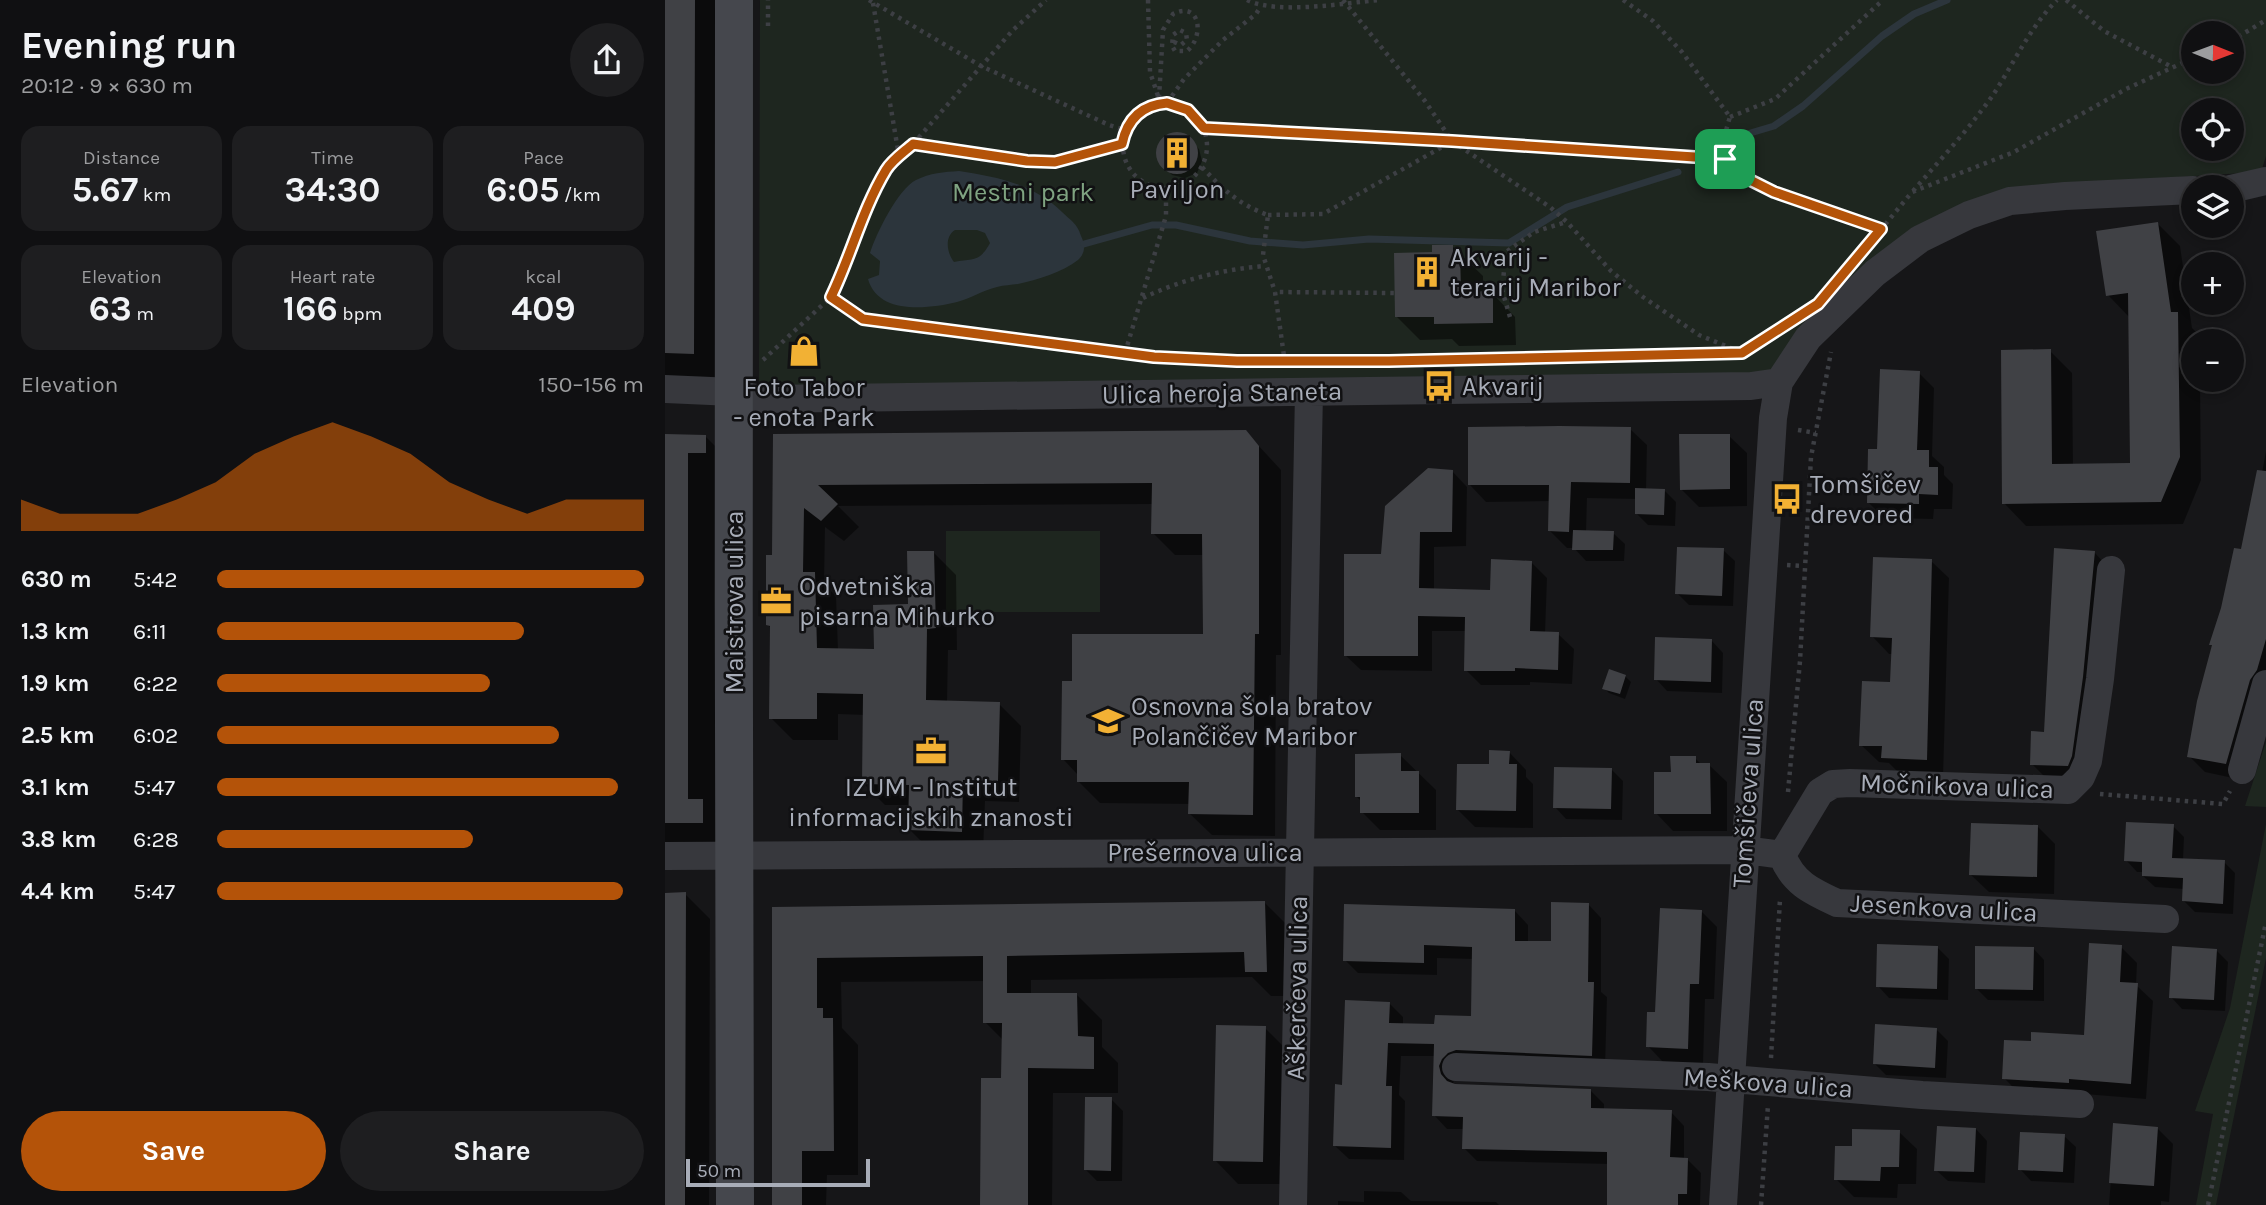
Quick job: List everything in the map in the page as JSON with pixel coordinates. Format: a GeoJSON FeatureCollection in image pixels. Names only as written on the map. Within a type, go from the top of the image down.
{"type":"FeatureCollection","features":[{"type":"Feature","properties":{"kind":"street","name":"Maistrova ulica"},"geometry":{"type":"LineString","coordinates":[[734,0],[735,1205]]}},
{"type":"Feature","properties":{"kind":"street"},"geometry":{"type":"LineString","coordinates":[[2244,186],[2266,181]]}},
{"type":"Feature","properties":{"kind":"street"},"geometry":{"type":"LineString","coordinates":[[1779,382],[1808,338],[1875,273],[1920,239],[1969,215],[2010,201],[2181,191]]}},
{"type":"Feature","properties":{"kind":"street","name":"Ulica heroja Staneta"},"geometry":{"type":"LineString","coordinates":[[665,389],[733,391],[759,399],[1751,386],[1779,382]]}},
{"type":"Feature","properties":{"kind":"street","name":"Tomšičeva ulica"},"geometry":{"type":"LineString","coordinates":[[1723,1205],[1773,418],[1779,382]]}},
{"type":"Feature","properties":{"kind":"street","name":"Aškerčeva ulica"},"geometry":{"type":"LineString","coordinates":[[1293,1205],[1309,392]]}},
{"type":"Feature","properties":{"kind":"street","name":"Močnikova ulica"},"geometry":{"type":"LineString","coordinates":[[1782,855],[1820,792],[1833,784],[2068,790],[2081,777],[2088,761],[2100,679],[2111,570]]}},
{"type":"Feature","properties":{"kind":"street"},"geometry":{"type":"LineString","coordinates":[[2242,770],[2266,684]]}},
{"type":"Feature","properties":{"kind":"street"},"geometry":{"type":"LineString","coordinates":[[1745,850],[1782,855]]}},
{"type":"Feature","properties":{"kind":"street","name":"Prešernova ulica"},"geometry":{"type":"LineString","coordinates":[[665,856],[1745,850]]}},
{"type":"Feature","properties":{"kind":"street","name":"Jesenkova ulica"},"geometry":{"type":"LineString","coordinates":[[1782,855],[1789,870],[1810,891],[1837,903],[2165,919]]}},
{"type":"Feature","properties":{"kind":"street","name":"Meškova ulica"},"geometry":{"type":"LineString","coordinates":[[1456,1067],[1731,1079],[1908,1094],[2080,1104]]}},
{"type":"Feature","properties":{"kind":"path"},"geometry":{"type":"LineString","coordinates":[[759,363],[831,297],[887,168],[913,144],[1013,30],[1046,0]]}},
{"type":"Feature","properties":{"kind":"path"},"geometry":{"type":"LineString","coordinates":[[1147,0],[1150,72],[1158,101]]}},
{"type":"Feature","properties":{"kind":"path"},"geometry":{"type":"LineString","coordinates":[[1247,0],[1261,6],[1280,7],[1379,0]]}},
{"type":"Feature","properties":{"kind":"path"},"geometry":{"type":"LineString","coordinates":[[1623,0],[1653,21],[1682,52],[1730,117]]}},
{"type":"Feature","properties":{"kind":"path"},"geometry":{"type":"LineString","coordinates":[[1881,229],[1774,192],[1734,172],[1725,159],[1725,131],[1730,117],[1775,99],[1884,0]]}},
{"type":"Feature","properties":{"kind":"path"},"geometry":{"type":"LineString","coordinates":[[1867,246],[1966,131],[1993,95],[2044,13],[2057,0]]}},
{"type":"Feature","properties":{"kind":"path"},"geometry":{"type":"LineString","coordinates":[[2066,0],[2103,31],[2172,68]]}},
{"type":"Feature","properties":{"kind":"path"},"geometry":{"type":"LineString","coordinates":[[871,1],[981,66],[1125,130]]}},
{"type":"Feature","properties":{"kind":"path"},"geometry":{"type":"LineString","coordinates":[[871,1],[899,156]]}},
{"type":"Feature","properties":{"kind":"path"},"geometry":{"type":"LineString","coordinates":[[1344,1],[1425,101],[1452,141],[1549,207],[1567,222],[1611,271],[1643,297],[1699,335],[1742,353]]}},
{"type":"Feature","properties":{"kind":"path"},"geometry":{"type":"LineString","coordinates":[[1167,103],[1184,79],[1223,40],[1257,14],[1261,6]]}},
{"type":"Feature","properties":{"kind":"path"},"geometry":{"type":"LineString","coordinates":[[1158,101],[1163,30],[1173,13],[1184,10],[1189,12],[1198,27],[1196,41],[1183,52],[1173,49],[1174,42]]}},
{"type":"Feature","properties":{"kind":"path"},"geometry":{"type":"LineString","coordinates":[[2244,33],[2266,20]]}},
{"type":"Feature","properties":{"kind":"path"},"geometry":{"type":"LineString","coordinates":[[1912,192],[2014,152],[2126,89],[2181,64]]}},
{"type":"Feature","properties":{"kind":"path"},"geometry":{"type":"LineString","coordinates":[[1158,101],[1188,110],[1204,128],[1207,154],[1202,167],[1193,178],[1180,186],[1153,187],[1130,171],[1124,158],[1122,144],[1125,130],[1133,118],[1158,101]]}},
{"type":"Feature","properties":{"kind":"path"},"geometry":{"type":"LineString","coordinates":[[1204,128],[1725,159]]}},
{"type":"Feature","properties":{"kind":"path"},"geometry":{"type":"LineString","coordinates":[[1202,167],[1219,186],[1239,202],[1268,215],[1323,214],[1452,141]]}},
{"type":"Feature","properties":{"kind":"path"},"geometry":{"type":"LineString","coordinates":[[913,144],[1027,161],[1055,162],[1122,144]]}},
{"type":"Feature","properties":{"kind":"path"},"geometry":{"type":"LineString","coordinates":[[1125,353],[1166,216],[1166,188]]}},
{"type":"Feature","properties":{"kind":"path"},"geometry":{"type":"LineString","coordinates":[[1268,215],[1263,255],[1275,292],[1286,370]]}},
{"type":"Feature","properties":{"kind":"path"},"geometry":{"type":"LineString","coordinates":[[1510,317],[1502,290],[1506,252],[1534,232],[1567,222]]}},
{"type":"Feature","properties":{"kind":"path"},"geometry":{"type":"LineString","coordinates":[[1143,298],[1170,285],[1265,266]]}},
{"type":"Feature","properties":{"kind":"path"},"geometry":{"type":"LineString","coordinates":[[1275,292],[1394,293]]}},
{"type":"Feature","properties":{"kind":"path"},"geometry":{"type":"LineString","coordinates":[[831,297],[863,319],[1180,359],[1285,362],[1742,353],[1786,326]]}},
{"type":"Feature","properties":{"kind":"path"},"geometry":{"type":"LineString","coordinates":[[1787,801],[1800,661],[1805,528],[1811,457],[1833,345]]}},
{"type":"Feature","properties":{"kind":"path"},"geometry":{"type":"LineString","coordinates":[[2068,790],[2223,804]]}},
{"type":"Feature","properties":{"kind":"path"},"geometry":{"type":"LineString","coordinates":[[1761,1205],[1782,855]]}},
{"type":"Feature","properties":{"kind":"path"},"geometry":{"type":"LineString","coordinates":[[2208,1205],[2266,922]]}},
{"type":"Feature","properties":{"kind":"green space","name":"Mestni park"},"geometry":{"type":"Polygon","coordinates":[[[760,0],[2266,0],[2266,156],[2261,172],[2063,184],[1934,235],[1781,378],[759,385],[760,0]]]}},
{"type":"Feature","properties":{"kind":"green space"},"geometry":{"type":"Polygon","coordinates":[[[946,531],[1100,531],[1100,612],[946,612],[946,531]]]}},
{"type":"Feature","properties":{"kind":"green space"},"geometry":{"type":"Polygon","coordinates":[[[2266,742],[2266,807],[2245,806],[2266,742]]]}},
{"type":"Feature","properties":{"kind":"green space"},"geometry":{"type":"Polygon","coordinates":[[[2266,824],[2266,958],[2216,1205],[2196,1205],[2213,1114],[2195,1111],[2230,1008],[2266,824]]]}},
{"type":"Feature","properties":{"kind":"shaded area"},"geometry":{"type":"Polygon","coordinates":[[[959,171],[1014,183],[1051,202],[1078,228],[1084,245],[1081,257],[1049,275],[992,288],[962,301],[905,307],[882,299],[868,279],[879,275],[880,261],[870,253],[889,213],[902,193],[916,180],[932,174],[959,171]],[[955,230],[949,237],[948,245],[954,262],[983,254],[990,243],[985,233],[977,230],[955,230]]]}},
{"type":"Feature","properties":{"kind":"building"},"geometry":{"type":"Polygon","coordinates":[[[665,0],[695,0],[694,354],[665,353],[665,0]]]}},
{"type":"Feature","properties":{"kind":"building","name":"Paviljon"},"geometry":{"type":"Polygon","coordinates":[[[1177,132],[1192,138],[1198,153],[1192,168],[1177,174],[1162,168],[1156,153],[1162,138],[1177,132]]]}},
{"type":"Feature","properties":{"kind":"building"},"geometry":{"type":"Polygon","coordinates":[[[2158,222],[2171,312],[2178,312],[2180,457],[2161,502],[2002,504],[2001,350],[2051,349],[2052,464],[2130,463],[2128,293],[2106,296],[2096,231],[2158,222]]]}},
{"type":"Feature","properties":{"kind":"building","name":"Akvarij - terarij Maribor"},"geometry":{"type":"Polygon","coordinates":[[[1432,245],[1453,245],[1453,251],[1460,251],[1461,292],[1493,291],[1493,323],[1434,324],[1434,317],[1395,317],[1394,253],[1432,252],[1432,245]]]}},
{"type":"Feature","properties":{"kind":"building"},"geometry":{"type":"Polygon","coordinates":[[[1880,369],[1920,371],[1917,450],[1929,450],[1929,467],[1938,467],[1938,495],[1919,494],[1919,504],[1867,503],[1868,449],[1877,449],[1880,369]]]}},
{"type":"Feature","properties":{"kind":"building"},"geometry":{"type":"Polygon","coordinates":[[[1468,427],[1631,427],[1630,483],[1571,482],[1569,532],[1548,531],[1549,485],[1468,485],[1468,427]]]}},
{"type":"Feature","properties":{"kind":"building"},"geometry":{"type":"Polygon","coordinates":[[[1246,430],[1259,446],[1259,634],[1255,634],[1253,815],[1188,814],[1189,782],[1077,782],[1077,760],[1061,760],[1062,681],[1072,681],[1072,634],[1203,634],[1202,534],[1151,534],[1152,483],[818,485],[838,504],[821,521],[804,508],[803,572],[815,572],[817,648],[874,649],[873,605],[908,604],[907,551],[934,551],[936,628],[927,629],[926,700],[1000,702],[998,781],[963,780],[962,832],[908,830],[909,785],[862,784],[863,694],[817,693],[817,719],[769,719],[770,626],[766,625],[766,555],[772,555],[773,434],[1246,430]]]}},
{"type":"Feature","properties":{"kind":"building"},"geometry":{"type":"Polygon","coordinates":[[[665,434],[706,435],[706,453],[688,453],[688,799],[703,799],[703,823],[665,823],[665,434]]]}},
{"type":"Feature","properties":{"kind":"building"},"geometry":{"type":"Polygon","coordinates":[[[1679,434],[1730,434],[1730,489],[1680,490],[1679,434]]]}},
{"type":"Feature","properties":{"kind":"building"},"geometry":{"type":"Polygon","coordinates":[[[1428,468],[1453,470],[1452,532],[1420,532],[1419,588],[1490,590],[1491,559],[1532,561],[1530,631],[1559,632],[1558,670],[1515,668],[1515,671],[1464,671],[1465,617],[1418,616],[1418,656],[1344,656],[1344,554],[1381,554],[1385,506],[1428,468]]]}},
{"type":"Feature","properties":{"kind":"building"},"geometry":{"type":"Polygon","coordinates":[[[2257,470],[2266,471],[2266,639],[2257,670],[2250,680],[2226,764],[2187,757],[2197,701],[2212,645],[2209,645],[2221,608],[2234,548],[2241,549],[2257,470]]]}},
{"type":"Feature","properties":{"kind":"building"},"geometry":{"type":"Polygon","coordinates":[[[1635,488],[1665,489],[1664,515],[1635,514],[1635,488]]]}},
{"type":"Feature","properties":{"kind":"building"},"geometry":{"type":"Polygon","coordinates":[[[1573,530],[1614,531],[1613,550],[1572,550],[1573,530]]]}},
{"type":"Feature","properties":{"kind":"building"},"geometry":{"type":"Polygon","coordinates":[[[1677,547],[1724,548],[1722,596],[1675,594],[1677,547]]]}},
{"type":"Feature","properties":{"kind":"building"},"geometry":{"type":"Polygon","coordinates":[[[2054,548],[2095,551],[2083,677],[2072,756],[2068,766],[2030,765],[2031,731],[2044,732],[2054,548]]]}},
{"type":"Feature","properties":{"kind":"building"},"geometry":{"type":"Polygon","coordinates":[[[1873,557],[1932,559],[1927,760],[1881,758],[1882,746],[1859,746],[1862,681],[1890,682],[1892,638],[1870,637],[1873,557]]]}},
{"type":"Feature","properties":{"kind":"building"},"geometry":{"type":"Polygon","coordinates":[[[1655,637],[1712,639],[1711,682],[1654,680],[1655,637]]]}},
{"type":"Feature","properties":{"kind":"building"},"geometry":{"type":"Polygon","coordinates":[[[1609,669],[1626,675],[1620,694],[1602,689],[1609,669]]]}},
{"type":"Feature","properties":{"kind":"building"},"geometry":{"type":"Polygon","coordinates":[[[1489,750],[1510,751],[1509,764],[1517,764],[1516,811],[1456,810],[1457,764],[1489,764],[1489,750]]]}},
{"type":"Feature","properties":{"kind":"building"},"geometry":{"type":"Polygon","coordinates":[[[1401,753],[1401,771],[1419,771],[1419,813],[1360,813],[1360,797],[1355,797],[1355,754],[1401,753]]]}},
{"type":"Feature","properties":{"kind":"building"},"geometry":{"type":"Polygon","coordinates":[[[1670,756],[1696,756],[1696,763],[1710,763],[1711,814],[1654,814],[1654,772],[1671,772],[1670,756]]]}},
{"type":"Feature","properties":{"kind":"building"},"geometry":{"type":"Polygon","coordinates":[[[1554,767],[1612,768],[1611,809],[1553,808],[1554,767]]]}},
{"type":"Feature","properties":{"kind":"building"},"geometry":{"type":"Polygon","coordinates":[[[2126,822],[2174,824],[2172,858],[2225,860],[2223,904],[2182,901],[2183,878],[2142,876],[2142,862],[2124,861],[2126,822]]]}},
{"type":"Feature","properties":{"kind":"building"},"geometry":{"type":"Polygon","coordinates":[[[1971,823],[2038,825],[2037,877],[1969,875],[1971,823]]]}},
{"type":"Feature","properties":{"kind":"building"},"geometry":{"type":"Polygon","coordinates":[[[686,892],[685,1205],[665,1205],[665,893],[686,892]]]}},
{"type":"Feature","properties":{"kind":"building"},"geometry":{"type":"Polygon","coordinates":[[[1265,901],[1267,972],[1245,972],[1244,952],[1007,956],[1007,993],[1077,993],[1078,1036],[1094,1037],[1094,1069],[1028,1068],[1028,1205],[980,1205],[981,1078],[1001,1078],[1002,1023],[983,1023],[983,956],[817,958],[817,1008],[823,1008],[823,1018],[833,1018],[834,1151],[802,1151],[802,1205],[772,1205],[772,907],[1265,901]]]}},
{"type":"Feature","properties":{"kind":"building"},"geometry":{"type":"Polygon","coordinates":[[[1551,902],[1589,903],[1588,982],[1594,982],[1592,1056],[1456,1050],[1442,1059],[1439,1066],[1441,1074],[1447,1081],[1455,1084],[1591,1089],[1591,1108],[1672,1110],[1670,1157],[1688,1158],[1687,1194],[1678,1194],[1678,1205],[1607,1205],[1607,1152],[1462,1149],[1463,1117],[1432,1116],[1434,1044],[1388,1043],[1386,1086],[1392,1086],[1391,1148],[1333,1146],[1335,1084],[1342,1085],[1345,1000],[1390,1002],[1389,1023],[1434,1024],[1435,1015],[1471,1016],[1472,947],[1424,945],[1424,963],[1343,961],[1344,904],[1515,909],[1515,941],[1551,941],[1551,902]]]}},
{"type":"Feature","properties":{"kind":"building"},"geometry":{"type":"Polygon","coordinates":[[[1660,908],[1702,910],[1699,984],[1690,984],[1688,1049],[1646,1047],[1647,1012],[1655,1012],[1660,908]]]}},
{"type":"Feature","properties":{"kind":"building"},"geometry":{"type":"Polygon","coordinates":[[[2089,943],[2122,945],[2120,982],[2138,983],[2131,1084],[2069,1079],[2069,1083],[2002,1079],[2004,1040],[2031,1041],[2031,1032],[2084,1035],[2089,943]]]}},
{"type":"Feature","properties":{"kind":"building"},"geometry":{"type":"Polygon","coordinates":[[[1877,944],[1938,946],[1937,989],[1876,987],[1877,944]]]}},
{"type":"Feature","properties":{"kind":"building"},"geometry":{"type":"Polygon","coordinates":[[[1975,946],[2034,947],[2033,990],[1975,989],[1975,946]]]}},
{"type":"Feature","properties":{"kind":"building"},"geometry":{"type":"Polygon","coordinates":[[[2172,946],[2217,949],[2214,1000],[2169,998],[2172,946]]]}},
{"type":"Feature","properties":{"kind":"building"},"geometry":{"type":"Polygon","coordinates":[[[1875,1024],[1937,1028],[1935,1068],[1873,1064],[1875,1024]]]}},
{"type":"Feature","properties":{"kind":"building"},"geometry":{"type":"Polygon","coordinates":[[[1216,1025],[1266,1026],[1263,1162],[1213,1161],[1216,1025]]]}},
{"type":"Feature","properties":{"kind":"building"},"geometry":{"type":"Polygon","coordinates":[[[1085,1097],[1112,1097],[1111,1171],[1084,1170],[1085,1097]]]}},
{"type":"Feature","properties":{"kind":"building"},"geometry":{"type":"Polygon","coordinates":[[[2113,1123],[2158,1127],[2154,1186],[2109,1183],[2113,1123]]]}},
{"type":"Feature","properties":{"kind":"building"},"geometry":{"type":"Polygon","coordinates":[[[1937,1126],[1976,1128],[1974,1172],[1934,1171],[1937,1126]]]}},
{"type":"Feature","properties":{"kind":"building"},"geometry":{"type":"Polygon","coordinates":[[[1852,1129],[1900,1130],[1899,1167],[1881,1167],[1880,1181],[1834,1180],[1835,1146],[1852,1146],[1852,1129]]]}},
{"type":"Feature","properties":{"kind":"building"},"geometry":{"type":"Polygon","coordinates":[[[2020,1132],[2065,1134],[2063,1172],[2018,1170],[2020,1132]]]}},
{"type":"Feature","properties":{"kind":"waterway"},"geometry":{"type":"LineString","coordinates":[[1737,137],[1774,126],[1803,106],[1882,36],[1914,14],[1947,0]]}},
{"type":"Feature","properties":{"kind":"waterway"},"geometry":{"type":"LineString","coordinates":[[1084,244],[1152,225],[1176,225],[1250,241],[1303,245],[1369,239],[1509,243],[1567,207],[1678,172]]}},
{"type":"Feature","properties":{"kind":"place","name":"Paviljon"},"geometry":{"type":"Point","coordinates":[1177,153]}},
{"type":"Feature","properties":{"kind":"place","name":"Akvarij - terarij Maribor"},"geometry":{"type":"Point","coordinates":[1427,272]}},
{"type":"Feature","properties":{"kind":"place","name":"Foto Tabor - enota Park"},"geometry":{"type":"Point","coordinates":[804,351]}},
{"type":"Feature","properties":{"kind":"place","name":"Akvarij"},"geometry":{"type":"Point","coordinates":[1439,386]}},
{"type":"Feature","properties":{"kind":"place","name":"Tomšičev drevored"},"geometry":{"type":"Point","coordinates":[1787,499]}},
{"type":"Feature","properties":{"kind":"place","name":"Odvetniška pisarna Mihurko"},"geometry":{"type":"Point","coordinates":[776,601]}},
{"type":"Feature","properties":{"kind":"place","name":"Osnovna šola bratov Polančičev Maribor"},"geometry":{"type":"Point","coordinates":[1108,721]}},
{"type":"Feature","properties":{"kind":"place","name":"IZUM - Institut informacijskih znanosti"},"geometry":{"type":"Point","coordinates":[931,751]}},
{"type":"Feature","properties":{"kind":"route"},"geometry":{"type":"LineString","coordinates":[[1157,104],[1178,105],[1188,110],[1204,128],[1725,159],[1734,172],[1774,192],[1881,229],[1818,304],[1742,353],[1285,362],[1154,357],[863,319],[831,297],[887,168],[913,144],[1027,161],[1055,162],[1122,144],[1125,130],[1133,118],[1144,109],[1157,104]]}}]}
